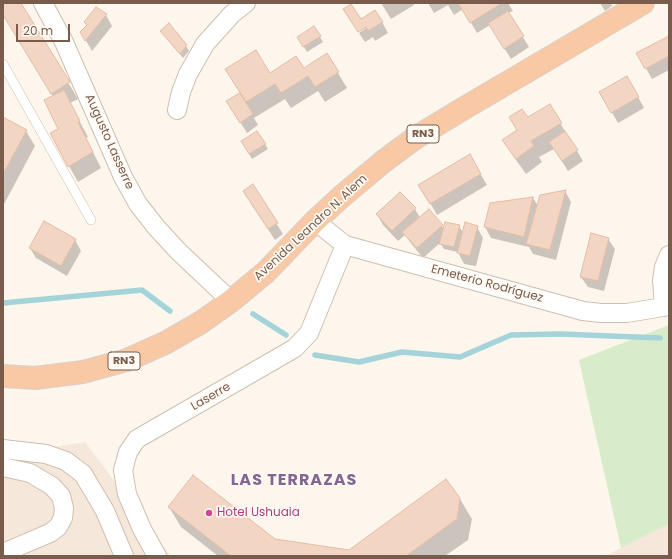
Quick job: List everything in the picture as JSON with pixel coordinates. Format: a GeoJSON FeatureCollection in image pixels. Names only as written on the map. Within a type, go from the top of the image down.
{"type":"FeatureCollection","features":[{"type":"Feature","properties":{"kind":"highway","name":"Avenida Leandro N. Alem"},"geometry":{"type":"LineString","coordinates":[[3,376],[35,378],[83,372],[127,360],[165,343],[200,323],[231,301],[266,272],[315,221],[341,197],[384,161],[415,138],[643,3]]}},
{"type":"Feature","properties":{"kind":"street","name":"Augusto Lasserre"},"geometry":{"type":"LineString","coordinates":[[43,3],[64,42],[123,177],[138,204],[178,251],[231,301]]}},
{"type":"Feature","properties":{"kind":"street"},"geometry":{"type":"LineString","coordinates":[[177,110],[181,92],[188,74],[205,44],[232,14],[246,3]]}},
{"type":"Feature","properties":{"kind":"street","name":"Emeterio Rodríguez"},"geometry":{"type":"LineString","coordinates":[[315,221],[345,245],[584,311],[627,314],[667,306]]}},
{"type":"Feature","properties":{"kind":"street","name":"Laserre"},"geometry":{"type":"LineString","coordinates":[[157,556],[142,529],[127,494],[123,470],[128,452],[138,439],[296,348],[309,333],[345,245]]}},
{"type":"Feature","properties":{"kind":"street"},"geometry":{"type":"LineString","coordinates":[[667,306],[662,280],[664,267],[669,255]]}},
{"type":"Feature","properties":{"kind":"street"},"geometry":{"type":"LineString","coordinates":[[3,449],[46,454],[66,461],[84,474],[105,511],[124,556]]}},
{"type":"Feature","properties":{"kind":"street"},"geometry":{"type":"LineString","coordinates":[[3,467],[30,474],[52,486],[61,496],[64,508],[63,518],[58,527],[50,533],[3,553]]}},
{"type":"Feature","properties":{"kind":"lane"},"geometry":{"type":"LineString","coordinates":[[3,64],[91,220]]}},
{"type":"Feature","properties":{"kind":"shaded area"},"geometry":{"type":"Polygon","coordinates":[[[85,442],[171,556],[3,556],[3,456],[85,442]]]}},
{"type":"Feature","properties":{"kind":"shaded area"},"geometry":{"type":"Polygon","coordinates":[[[669,524],[669,556],[605,556],[669,524]]]}},
{"type":"Feature","properties":{"kind":"green space"},"geometry":{"type":"Polygon","coordinates":[[[669,325],[669,524],[621,548],[579,360],[669,325]]]}},
{"type":"Feature","properties":{"kind":"building"},"geometry":{"type":"Polygon","coordinates":[[[3,3],[21,3],[70,82],[51,94],[3,15],[3,3]]]}},
{"type":"Feature","properties":{"kind":"building"},"geometry":{"type":"Polygon","coordinates":[[[458,3],[502,3],[470,23],[458,3]]]}},
{"type":"Feature","properties":{"kind":"building"},"geometry":{"type":"Polygon","coordinates":[[[351,4],[361,19],[375,10],[383,22],[368,31],[366,27],[358,32],[343,9],[351,4]]]}},
{"type":"Feature","properties":{"kind":"building"},"geometry":{"type":"Polygon","coordinates":[[[96,7],[107,14],[85,41],[80,32],[87,25],[84,22],[96,7]]]}},
{"type":"Feature","properties":{"kind":"building"},"geometry":{"type":"Polygon","coordinates":[[[508,11],[524,36],[504,49],[488,23],[508,11]]]}},
{"type":"Feature","properties":{"kind":"building"},"geometry":{"type":"Polygon","coordinates":[[[169,23],[187,45],[180,54],[160,31],[169,23]]]}},
{"type":"Feature","properties":{"kind":"building"},"geometry":{"type":"Polygon","coordinates":[[[314,26],[321,36],[303,47],[297,37],[314,26]]]}},
{"type":"Feature","properties":{"kind":"building"},"geometry":{"type":"Polygon","coordinates":[[[669,36],[669,56],[645,69],[636,53],[669,36]]]}},
{"type":"Feature","properties":{"kind":"building"},"geometry":{"type":"Polygon","coordinates":[[[256,50],[270,73],[296,56],[304,68],[327,53],[339,72],[315,87],[308,76],[281,93],[275,84],[246,102],[225,69],[256,50]]]}},
{"type":"Feature","properties":{"kind":"building"},"geometry":{"type":"Polygon","coordinates":[[[627,76],[639,97],[611,113],[599,92],[627,76]]]}},
{"type":"Feature","properties":{"kind":"building"},"geometry":{"type":"Polygon","coordinates":[[[64,90],[80,121],[78,122],[93,152],[68,167],[50,133],[58,129],[44,100],[64,90]]]}},
{"type":"Feature","properties":{"kind":"building"},"geometry":{"type":"Polygon","coordinates":[[[240,93],[253,114],[240,123],[226,101],[240,93]]]}},
{"type":"Feature","properties":{"kind":"building"},"geometry":{"type":"Polygon","coordinates":[[[550,104],[562,123],[531,141],[534,146],[516,159],[502,140],[517,130],[509,117],[522,109],[528,117],[550,104]]]}},
{"type":"Feature","properties":{"kind":"building"},"geometry":{"type":"Polygon","coordinates":[[[3,117],[27,130],[3,174],[3,117]]]}},
{"type":"Feature","properties":{"kind":"building"},"geometry":{"type":"Polygon","coordinates":[[[257,131],[266,144],[249,154],[241,141],[257,131]]]}},
{"type":"Feature","properties":{"kind":"building"},"geometry":{"type":"Polygon","coordinates":[[[565,131],[578,150],[562,161],[549,142],[565,131]]]}},
{"type":"Feature","properties":{"kind":"building"},"geometry":{"type":"Polygon","coordinates":[[[470,154],[481,174],[430,204],[418,185],[470,154]]]}},
{"type":"Feature","properties":{"kind":"building"},"geometry":{"type":"Polygon","coordinates":[[[253,184],[278,223],[268,229],[243,191],[253,184]]]}},
{"type":"Feature","properties":{"kind":"building"},"geometry":{"type":"Polygon","coordinates":[[[566,190],[550,250],[526,244],[540,195],[566,190]]]}},
{"type":"Feature","properties":{"kind":"building"},"geometry":{"type":"Polygon","coordinates":[[[400,192],[416,208],[392,231],[376,214],[400,192]]]}},
{"type":"Feature","properties":{"kind":"building"},"geometry":{"type":"Polygon","coordinates":[[[533,197],[524,237],[484,227],[490,203],[533,197]]]}},
{"type":"Feature","properties":{"kind":"building"},"geometry":{"type":"Polygon","coordinates":[[[429,209],[443,225],[417,248],[402,232],[429,209]]]}},
{"type":"Feature","properties":{"kind":"building"},"geometry":{"type":"Polygon","coordinates":[[[44,221],[76,239],[61,266],[29,248],[44,221]]]}},
{"type":"Feature","properties":{"kind":"building"},"geometry":{"type":"Polygon","coordinates":[[[445,222],[460,225],[454,247],[439,244],[445,222]]]}},
{"type":"Feature","properties":{"kind":"building"},"geometry":{"type":"Polygon","coordinates":[[[465,222],[478,226],[470,256],[457,253],[465,222]]]}},
{"type":"Feature","properties":{"kind":"building"},"geometry":{"type":"Polygon","coordinates":[[[591,233],[609,238],[598,281],[580,277],[591,233]]]}},
{"type":"Feature","properties":{"kind":"building","name":"Hotel Ushuaia"},"geometry":{"type":"Polygon","coordinates":[[[193,475],[275,539],[349,550],[446,479],[460,498],[457,519],[406,556],[231,556],[168,507],[193,475]]]}},
{"type":"Feature","properties":{"kind":"waterway"},"geometry":{"type":"LineString","coordinates":[[3,303],[142,290],[170,311]]}},
{"type":"Feature","properties":{"kind":"waterway"},"geometry":{"type":"LineString","coordinates":[[253,314],[286,335]]}},
{"type":"Feature","properties":{"kind":"waterway"},"geometry":{"type":"LineString","coordinates":[[315,355],[359,362],[402,352],[460,357],[511,335],[561,334],[660,338]]}},
{"type":"Feature","properties":{"kind":"place","name":"Hotel Ushuaia"},"geometry":{"type":"Point","coordinates":[209,513]}},
{"type":"Feature","properties":{"kind":"district","name":"LAS TERRAZAS"},"geometry":{"type":"Point","coordinates":[294,481]}}]}
